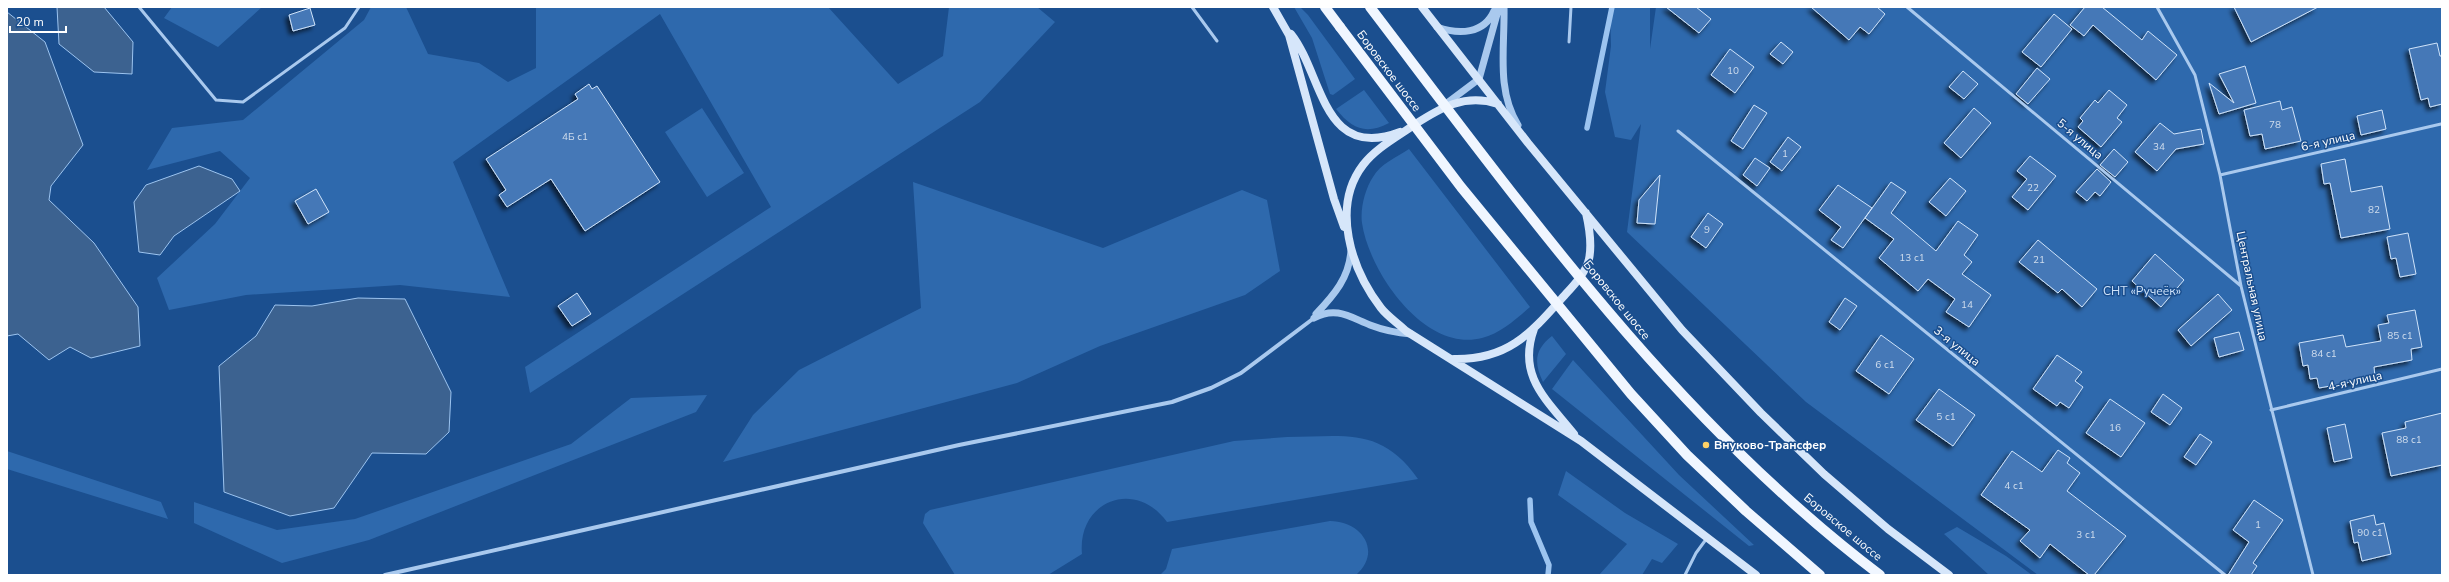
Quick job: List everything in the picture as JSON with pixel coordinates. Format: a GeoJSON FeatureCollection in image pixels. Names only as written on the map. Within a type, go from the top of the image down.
{"type":"FeatureCollection","features":[{"type":"Feature","properties":{"kind":"main road"},"geometry":{"type":"LineString","coordinates":[[1273,7],[1302,50],[1327,111],[1346,130],[1369,138],[1387,136],[1410,128]]}},
{"type":"Feature","properties":{"kind":"main road","name":"Боровское шоссе"},"geometry":{"type":"LineString","coordinates":[[1324,7],[1462,187],[1612,373],[1687,455],[1751,515],[1820,575]]}},
{"type":"Feature","properties":{"kind":"main road","name":"Боровское шоссе"},"geometry":{"type":"LineString","coordinates":[[1370,7],[1498,174],[1657,369],[1754,467],[1801,510],[1880,575]]}},
{"type":"Feature","properties":{"kind":"main road"},"geometry":{"type":"LineString","coordinates":[[1422,7],[1528,142],[1682,330],[1761,414],[1850,497],[1949,575]]}},
{"type":"Feature","properties":{"kind":"main road"},"geometry":{"type":"LineString","coordinates":[[1285,26],[1334,199],[1371,293],[1386,314],[1411,334],[1578,439],[1756,575]]}},
{"type":"Feature","properties":{"kind":"main road"},"geometry":{"type":"LineString","coordinates":[[1350,242],[1346,210],[1354,179],[1366,161],[1410,128],[1440,108],[1478,99],[1498,104]]}},
{"type":"Feature","properties":{"kind":"main road"},"geometry":{"type":"LineString","coordinates":[[1453,359],[1477,358],[1511,347],[1534,329],[1576,282],[1586,267],[1590,252],[1585,210]]}},
{"type":"Feature","properties":{"kind":"main road"},"geometry":{"type":"LineString","coordinates":[[1534,329],[1528,355],[1533,380],[1578,439]]}},
{"type":"Feature","properties":{"kind":"street"},"geometry":{"type":"LineString","coordinates":[[1438,27],[1454,32],[1480,28],[1490,20],[1497,7]]}},
{"type":"Feature","properties":{"kind":"street"},"geometry":{"type":"LineString","coordinates":[[1440,108],[1479,80],[1497,7]]}},
{"type":"Feature","properties":{"kind":"street"},"geometry":{"type":"LineString","coordinates":[[1504,7],[1506,97],[1514,119],[1528,142]]}},
{"type":"Feature","properties":{"kind":"street"},"geometry":{"type":"LineString","coordinates":[[1314,318],[1344,280],[1350,262],[1350,242]]}},
{"type":"Feature","properties":{"kind":"street"},"geometry":{"type":"LineString","coordinates":[[385,575],[951,446],[1172,402],[1211,388],[1241,373],[1314,318],[1328,312],[1341,312],[1374,326],[1411,334]]}},
{"type":"Feature","properties":{"kind":"lane"},"geometry":{"type":"LineString","coordinates":[[139,7],[216,100],[243,102],[345,28],[359,7]]}},
{"type":"Feature","properties":{"kind":"lane"},"geometry":{"type":"LineString","coordinates":[[1192,7],[1217,41]]}},
{"type":"Feature","properties":{"kind":"lane"},"geometry":{"type":"LineString","coordinates":[[1569,42],[1571,7]]}},
{"type":"Feature","properties":{"kind":"lane","name":"5-я улица"},"geometry":{"type":"LineString","coordinates":[[1907,7],[2242,286]]}},
{"type":"Feature","properties":{"kind":"lane","name":"Центральная улица"},"geometry":{"type":"LineString","coordinates":[[2157,7],[2195,75],[2220,175],[2242,286],[2271,410],[2313,575]]}},
{"type":"Feature","properties":{"kind":"lane","name":"6-я улица"},"geometry":{"type":"LineString","coordinates":[[2220,175],[2441,124]]}},
{"type":"Feature","properties":{"kind":"lane","name":"3-я улица"},"geometry":{"type":"LineString","coordinates":[[1678,131],[2225,575]]}},
{"type":"Feature","properties":{"kind":"lane","name":"4-я улица"},"geometry":{"type":"LineString","coordinates":[[2271,410],[2442,369]]}},
{"type":"Feature","properties":{"kind":"lane"},"geometry":{"type":"LineString","coordinates":[[1686,575],[1696,553],[1708,537]]}},
{"type":"Feature","properties":{"kind":"green space"},"geometry":{"type":"Polygon","coordinates":[[[172,7],[262,7],[218,47],[164,18],[172,7]]]}},
{"type":"Feature","properties":{"kind":"green space"},"geometry":{"type":"Polygon","coordinates":[[[371,7],[406,7],[428,54],[479,63],[508,82],[536,68],[536,7],[828,7],[898,84],[943,56],[949,7],[1037,7],[1055,22],[980,102],[530,393],[525,367],[771,207],[660,14],[453,162],[510,297],[400,285],[246,295],[169,310],[157,278],[215,224],[250,178],[220,151],[147,170],[172,128],[243,120],[364,20],[371,7]]]}},
{"type":"Feature","properties":{"kind":"green space"},"geometry":{"type":"Polygon","coordinates":[[[1294,7],[1300,7],[1308,15],[1355,79],[1333,95],[1330,94],[1312,38],[1294,7]]]}},
{"type":"Feature","properties":{"kind":"green space","name":"СНТ «Ручеёк»"},"geometry":{"type":"Polygon","coordinates":[[[1610,7],[1650,7],[1650,49],[1656,7],[2442,7],[2442,575],[2038,575],[1806,402],[1627,232],[1641,124],[1631,140],[1615,137],[1605,92],[1611,46],[1610,7]]]}},
{"type":"Feature","properties":{"kind":"green space"},"geometry":{"type":"Polygon","coordinates":[[[1364,90],[1389,123],[1373,129],[1360,128],[1348,121],[1336,109],[1364,90]]]}},
{"type":"Feature","properties":{"kind":"green space"},"geometry":{"type":"Polygon","coordinates":[[[702,108],[744,173],[707,197],[665,132],[702,108]]]}},
{"type":"Feature","properties":{"kind":"green space"},"geometry":{"type":"Polygon","coordinates":[[[1409,149],[1530,307],[1496,333],[1482,338],[1461,339],[1440,333],[1421,321],[1403,304],[1388,285],[1376,264],[1367,243],[1362,223],[1362,205],[1365,193],[1376,172],[1380,168],[1409,149]]]}},
{"type":"Feature","properties":{"kind":"green space"},"geometry":{"type":"Polygon","coordinates":[[[913,182],[1103,248],[1242,190],[1267,200],[1280,271],[1245,295],[1100,346],[1017,383],[723,462],[753,415],[799,370],[921,308],[913,182]]]}},
{"type":"Feature","properties":{"kind":"green space"},"geometry":{"type":"Polygon","coordinates":[[[1552,336],[1566,354],[1543,382],[1538,369],[1537,357],[1542,346],[1552,336]]]}},
{"type":"Feature","properties":{"kind":"green space"},"geometry":{"type":"Polygon","coordinates":[[[1573,360],[1679,475],[1754,545],[1749,546],[1552,389],[1573,360]]]}},
{"type":"Feature","properties":{"kind":"green space"},"geometry":{"type":"Polygon","coordinates":[[[707,395],[696,412],[369,540],[282,563],[194,523],[194,502],[277,530],[355,519],[571,444],[631,398],[707,395]]]}},
{"type":"Feature","properties":{"kind":"green space"},"geometry":{"type":"Polygon","coordinates":[[[1344,436],[1375,442],[1390,450],[1404,462],[1418,479],[1167,522],[1154,509],[1140,501],[1125,499],[1111,502],[1098,509],[1089,520],[1083,536],[1082,554],[1048,575],[955,575],[923,523],[925,514],[930,510],[1234,441],[1287,437],[1344,436]]]}},
{"type":"Feature","properties":{"kind":"green space"},"geometry":{"type":"Polygon","coordinates":[[[7,451],[161,502],[168,519],[7,469],[7,451]]]}},
{"type":"Feature","properties":{"kind":"green space"},"geometry":{"type":"Polygon","coordinates":[[[1566,471],[1625,513],[1678,544],[1662,563],[1652,559],[1642,575],[1599,575],[1627,544],[1558,495],[1566,471]]]}},
{"type":"Feature","properties":{"kind":"green space"},"geometry":{"type":"Polygon","coordinates":[[[1330,521],[1341,522],[1351,526],[1365,539],[1368,547],[1368,556],[1364,566],[1356,575],[1160,575],[1166,569],[1172,549],[1330,521]]]}},
{"type":"Feature","properties":{"kind":"green space"},"geometry":{"type":"Polygon","coordinates":[[[1957,527],[2006,556],[2032,575],[1989,575],[1944,534],[1957,527]]]}},
{"type":"Feature","properties":{"kind":"shaded area"},"geometry":{"type":"Polygon","coordinates":[[[57,7],[104,7],[133,42],[132,74],[94,72],[59,44],[57,7]]]}},
{"type":"Feature","properties":{"kind":"shaded area"},"geometry":{"type":"Polygon","coordinates":[[[7,12],[45,42],[83,145],[51,186],[49,200],[94,243],[138,307],[140,346],[91,358],[70,347],[49,360],[18,334],[7,336],[7,12]]]}},
{"type":"Feature","properties":{"kind":"shaded area"},"geometry":{"type":"Polygon","coordinates":[[[199,166],[232,179],[240,191],[174,236],[160,255],[139,252],[134,202],[146,185],[199,166]]]}},
{"type":"Feature","properties":{"kind":"shaded area"},"geometry":{"type":"Polygon","coordinates":[[[358,298],[405,299],[451,392],[449,432],[426,454],[372,453],[334,508],[290,516],[224,492],[219,366],[256,336],[275,305],[312,306],[358,298]]]}},
{"type":"Feature","properties":{"kind":"building"},"geometry":{"type":"Polygon","coordinates":[[[1666,7],[1696,7],[1711,19],[1699,33],[1666,7]]]}},
{"type":"Feature","properties":{"kind":"building"},"geometry":{"type":"Polygon","coordinates":[[[1811,7],[1877,7],[1885,14],[1869,34],[1860,27],[1849,40],[1811,7]]]}},
{"type":"Feature","properties":{"kind":"building"},"geometry":{"type":"Polygon","coordinates":[[[2085,7],[2102,7],[2142,40],[2148,31],[2177,55],[2156,80],[2093,25],[2084,36],[2070,25],[2085,7]]]}},
{"type":"Feature","properties":{"kind":"building"},"geometry":{"type":"Polygon","coordinates":[[[2234,7],[2318,7],[2251,42],[2234,7]]]}},
{"type":"Feature","properties":{"kind":"building"},"geometry":{"type":"Polygon","coordinates":[[[310,8],[315,25],[293,31],[289,15],[310,8]]]}},
{"type":"Feature","properties":{"kind":"building"},"geometry":{"type":"Polygon","coordinates":[[[2054,14],[2072,29],[2041,67],[2022,52],[2054,14]]]}},
{"type":"Feature","properties":{"kind":"building"},"geometry":{"type":"Polygon","coordinates":[[[1781,42],[1793,52],[1783,64],[1770,54],[1781,42]]]}},
{"type":"Feature","properties":{"kind":"building"},"geometry":{"type":"Polygon","coordinates":[[[2437,43],[2440,56],[2442,56],[2442,104],[2430,107],[2428,98],[2421,100],[2409,49],[2437,43]]]}},
{"type":"Feature","properties":{"kind":"building"},"geometry":{"type":"Polygon","coordinates":[[[1730,49],[1754,67],[1735,93],[1711,75],[1730,49]]]}},
{"type":"Feature","properties":{"kind":"building"},"geometry":{"type":"Polygon","coordinates":[[[2245,66],[2256,103],[2219,114],[2209,83],[2234,103],[2219,74],[2245,66]]]}},
{"type":"Feature","properties":{"kind":"building"},"geometry":{"type":"Polygon","coordinates":[[[2037,68],[2050,79],[2028,104],[2016,94],[2037,68]]]}},
{"type":"Feature","properties":{"kind":"building"},"geometry":{"type":"Polygon","coordinates":[[[1963,71],[1978,84],[1964,99],[1949,87],[1963,71]]]}},
{"type":"Feature","properties":{"kind":"building"},"geometry":{"type":"Polygon","coordinates":[[[589,84],[592,89],[597,86],[660,182],[585,231],[551,179],[507,207],[499,195],[506,190],[486,159],[578,99],[575,94],[589,84]]]}},
{"type":"Feature","properties":{"kind":"building"},"geometry":{"type":"Polygon","coordinates":[[[2109,90],[2127,105],[2117,118],[2122,122],[2101,147],[2078,127],[2083,121],[2080,118],[2095,100],[2098,103],[2109,90]]]}},
{"type":"Feature","properties":{"kind":"building"},"geometry":{"type":"Polygon","coordinates":[[[2280,101],[2282,110],[2292,107],[2301,141],[2265,149],[2262,134],[2250,136],[2244,110],[2280,101]]]}},
{"type":"Feature","properties":{"kind":"building"},"geometry":{"type":"Polygon","coordinates":[[[1754,105],[1767,113],[1743,149],[1731,141],[1754,105]]]}},
{"type":"Feature","properties":{"kind":"building"},"geometry":{"type":"Polygon","coordinates":[[[1974,108],[1991,123],[1961,158],[1944,143],[1974,108]]]}},
{"type":"Feature","properties":{"kind":"building"},"geometry":{"type":"Polygon","coordinates":[[[2382,110],[2386,129],[2361,135],[2357,116],[2382,110]]]}},
{"type":"Feature","properties":{"kind":"building"},"geometry":{"type":"Polygon","coordinates":[[[2160,123],[2174,134],[2201,129],[2204,144],[2176,149],[2157,171],[2135,152],[2160,123]]]}},
{"type":"Feature","properties":{"kind":"building"},"geometry":{"type":"Polygon","coordinates":[[[1788,137],[1801,147],[1782,171],[1770,162],[1788,137]]]}},
{"type":"Feature","properties":{"kind":"building"},"geometry":{"type":"Polygon","coordinates":[[[2114,149],[2128,162],[2115,177],[2100,165],[2114,149]]]}},
{"type":"Feature","properties":{"kind":"building"},"geometry":{"type":"Polygon","coordinates":[[[2030,156],[2056,176],[2028,210],[2012,197],[2027,179],[2017,171],[2030,156]]]}},
{"type":"Feature","properties":{"kind":"building"},"geometry":{"type":"Polygon","coordinates":[[[1755,158],[1770,168],[1757,186],[1743,175],[1755,158]]]}},
{"type":"Feature","properties":{"kind":"building"},"geometry":{"type":"Polygon","coordinates":[[[2345,159],[2351,192],[2382,186],[2390,229],[2341,238],[2330,183],[2324,184],[2321,164],[2345,159]]]}},
{"type":"Feature","properties":{"kind":"building"},"geometry":{"type":"Polygon","coordinates":[[[2097,169],[2111,182],[2100,196],[2095,192],[2087,201],[2076,192],[2097,169]]]}},
{"type":"Feature","properties":{"kind":"building"},"geometry":{"type":"Polygon","coordinates":[[[1660,175],[1655,224],[1637,223],[1639,200],[1660,175]]]}},
{"type":"Feature","properties":{"kind":"building"},"geometry":{"type":"Polygon","coordinates":[[[1950,178],[1966,191],[1946,216],[1929,202],[1950,178]]]}},
{"type":"Feature","properties":{"kind":"building"},"geometry":{"type":"Polygon","coordinates":[[[1891,182],[1906,192],[1891,213],[1936,251],[1958,221],[1978,235],[1964,255],[1972,262],[1962,274],[1991,295],[1969,327],[1946,312],[1955,299],[1928,279],[1918,291],[1879,258],[1894,239],[1865,218],[1891,182]]]}},
{"type":"Feature","properties":{"kind":"building"},"geometry":{"type":"Polygon","coordinates":[[[1838,185],[1872,208],[1843,248],[1831,240],[1841,227],[1819,210],[1838,185]]]}},
{"type":"Feature","properties":{"kind":"building"},"geometry":{"type":"Polygon","coordinates":[[[316,189],[329,212],[308,224],[295,201],[316,189]]]}},
{"type":"Feature","properties":{"kind":"building"},"geometry":{"type":"Polygon","coordinates":[[[1708,213],[1723,224],[1706,248],[1691,237],[1708,213]]]}},
{"type":"Feature","properties":{"kind":"building"},"geometry":{"type":"Polygon","coordinates":[[[2408,233],[2416,274],[2400,277],[2396,258],[2391,259],[2387,237],[2408,233]]]}},
{"type":"Feature","properties":{"kind":"building"},"geometry":{"type":"Polygon","coordinates":[[[2038,240],[2097,289],[2082,307],[2062,289],[2058,293],[2019,262],[2038,240]]]}},
{"type":"Feature","properties":{"kind":"building"},"geometry":{"type":"Polygon","coordinates":[[[2155,254],[2184,280],[2161,307],[2132,281],[2155,254]]]}},
{"type":"Feature","properties":{"kind":"building"},"geometry":{"type":"Polygon","coordinates":[[[577,293],[591,314],[572,326],[558,306],[577,293]]]}},
{"type":"Feature","properties":{"kind":"building"},"geometry":{"type":"Polygon","coordinates":[[[2218,294],[2232,310],[2191,346],[2178,330],[2218,294]]]}},
{"type":"Feature","properties":{"kind":"building"},"geometry":{"type":"Polygon","coordinates":[[[1845,298],[1857,306],[1840,330],[1829,322],[1845,298]]]}},
{"type":"Feature","properties":{"kind":"building"},"geometry":{"type":"Polygon","coordinates":[[[2415,310],[2422,347],[2411,349],[2412,360],[2374,367],[2375,377],[2336,385],[2319,388],[2317,378],[2310,379],[2308,365],[2303,366],[2299,343],[2343,335],[2346,347],[2381,341],[2378,325],[2389,323],[2387,315],[2415,310]]]}},
{"type":"Feature","properties":{"kind":"building"},"geometry":{"type":"Polygon","coordinates":[[[2239,332],[2244,350],[2219,357],[2214,338],[2239,332]]]}},
{"type":"Feature","properties":{"kind":"building"},"geometry":{"type":"Polygon","coordinates":[[[1881,335],[1914,359],[1889,394],[1856,371],[1881,335]]]}},
{"type":"Feature","properties":{"kind":"building"},"geometry":{"type":"Polygon","coordinates":[[[2057,355],[2082,372],[2075,381],[2083,387],[2069,408],[2060,402],[2057,406],[2033,389],[2057,355]]]}},
{"type":"Feature","properties":{"kind":"building"},"geometry":{"type":"Polygon","coordinates":[[[1939,389],[1975,415],[1953,446],[1916,420],[1939,389]]]}},
{"type":"Feature","properties":{"kind":"building"},"geometry":{"type":"Polygon","coordinates":[[[2163,394],[2182,408],[2170,425],[2151,412],[2163,394]]]}},
{"type":"Feature","properties":{"kind":"building"},"geometry":{"type":"Polygon","coordinates":[[[2110,399],[2145,423],[2121,457],[2086,433],[2110,399]]]}},
{"type":"Feature","properties":{"kind":"building"},"geometry":{"type":"Polygon","coordinates":[[[2442,413],[2442,465],[2391,476],[2382,433],[2406,428],[2405,422],[2442,413]]]}},
{"type":"Feature","properties":{"kind":"building"},"geometry":{"type":"Polygon","coordinates":[[[2345,424],[2352,458],[2334,462],[2327,428],[2345,424]]]}},
{"type":"Feature","properties":{"kind":"building"},"geometry":{"type":"Polygon","coordinates":[[[2200,434],[2212,442],[2196,465],[2184,457],[2200,434]]]}},
{"type":"Feature","properties":{"kind":"building"},"geometry":{"type":"Polygon","coordinates":[[[2058,450],[2070,458],[2067,463],[2080,473],[2067,491],[2126,536],[2094,575],[2089,575],[2050,544],[2040,558],[2020,541],[2030,530],[1981,495],[2012,451],[2042,472],[2058,450]]]}},
{"type":"Feature","properties":{"kind":"building"},"geometry":{"type":"Polygon","coordinates":[[[2254,500],[2283,520],[2253,563],[2257,566],[2251,575],[2228,575],[2249,542],[2233,530],[2254,500]]]}},
{"type":"Feature","properties":{"kind":"building"},"geometry":{"type":"Polygon","coordinates":[[[2374,515],[2376,525],[2384,523],[2391,554],[2362,561],[2358,542],[2354,543],[2350,521],[2374,515]]]}},
{"type":"Feature","properties":{"kind":"waterway"},"geometry":{"type":"LineString","coordinates":[[1587,128],[1612,7]]}},
{"type":"Feature","properties":{"kind":"waterway"},"geometry":{"type":"LineString","coordinates":[[1530,500],[1531,522],[1549,565],[1548,575]]}},
{"type":"Feature","properties":{"kind":"place","name":"Внуково-Трансфер"},"geometry":{"type":"Point","coordinates":[1706,445]}}]}
